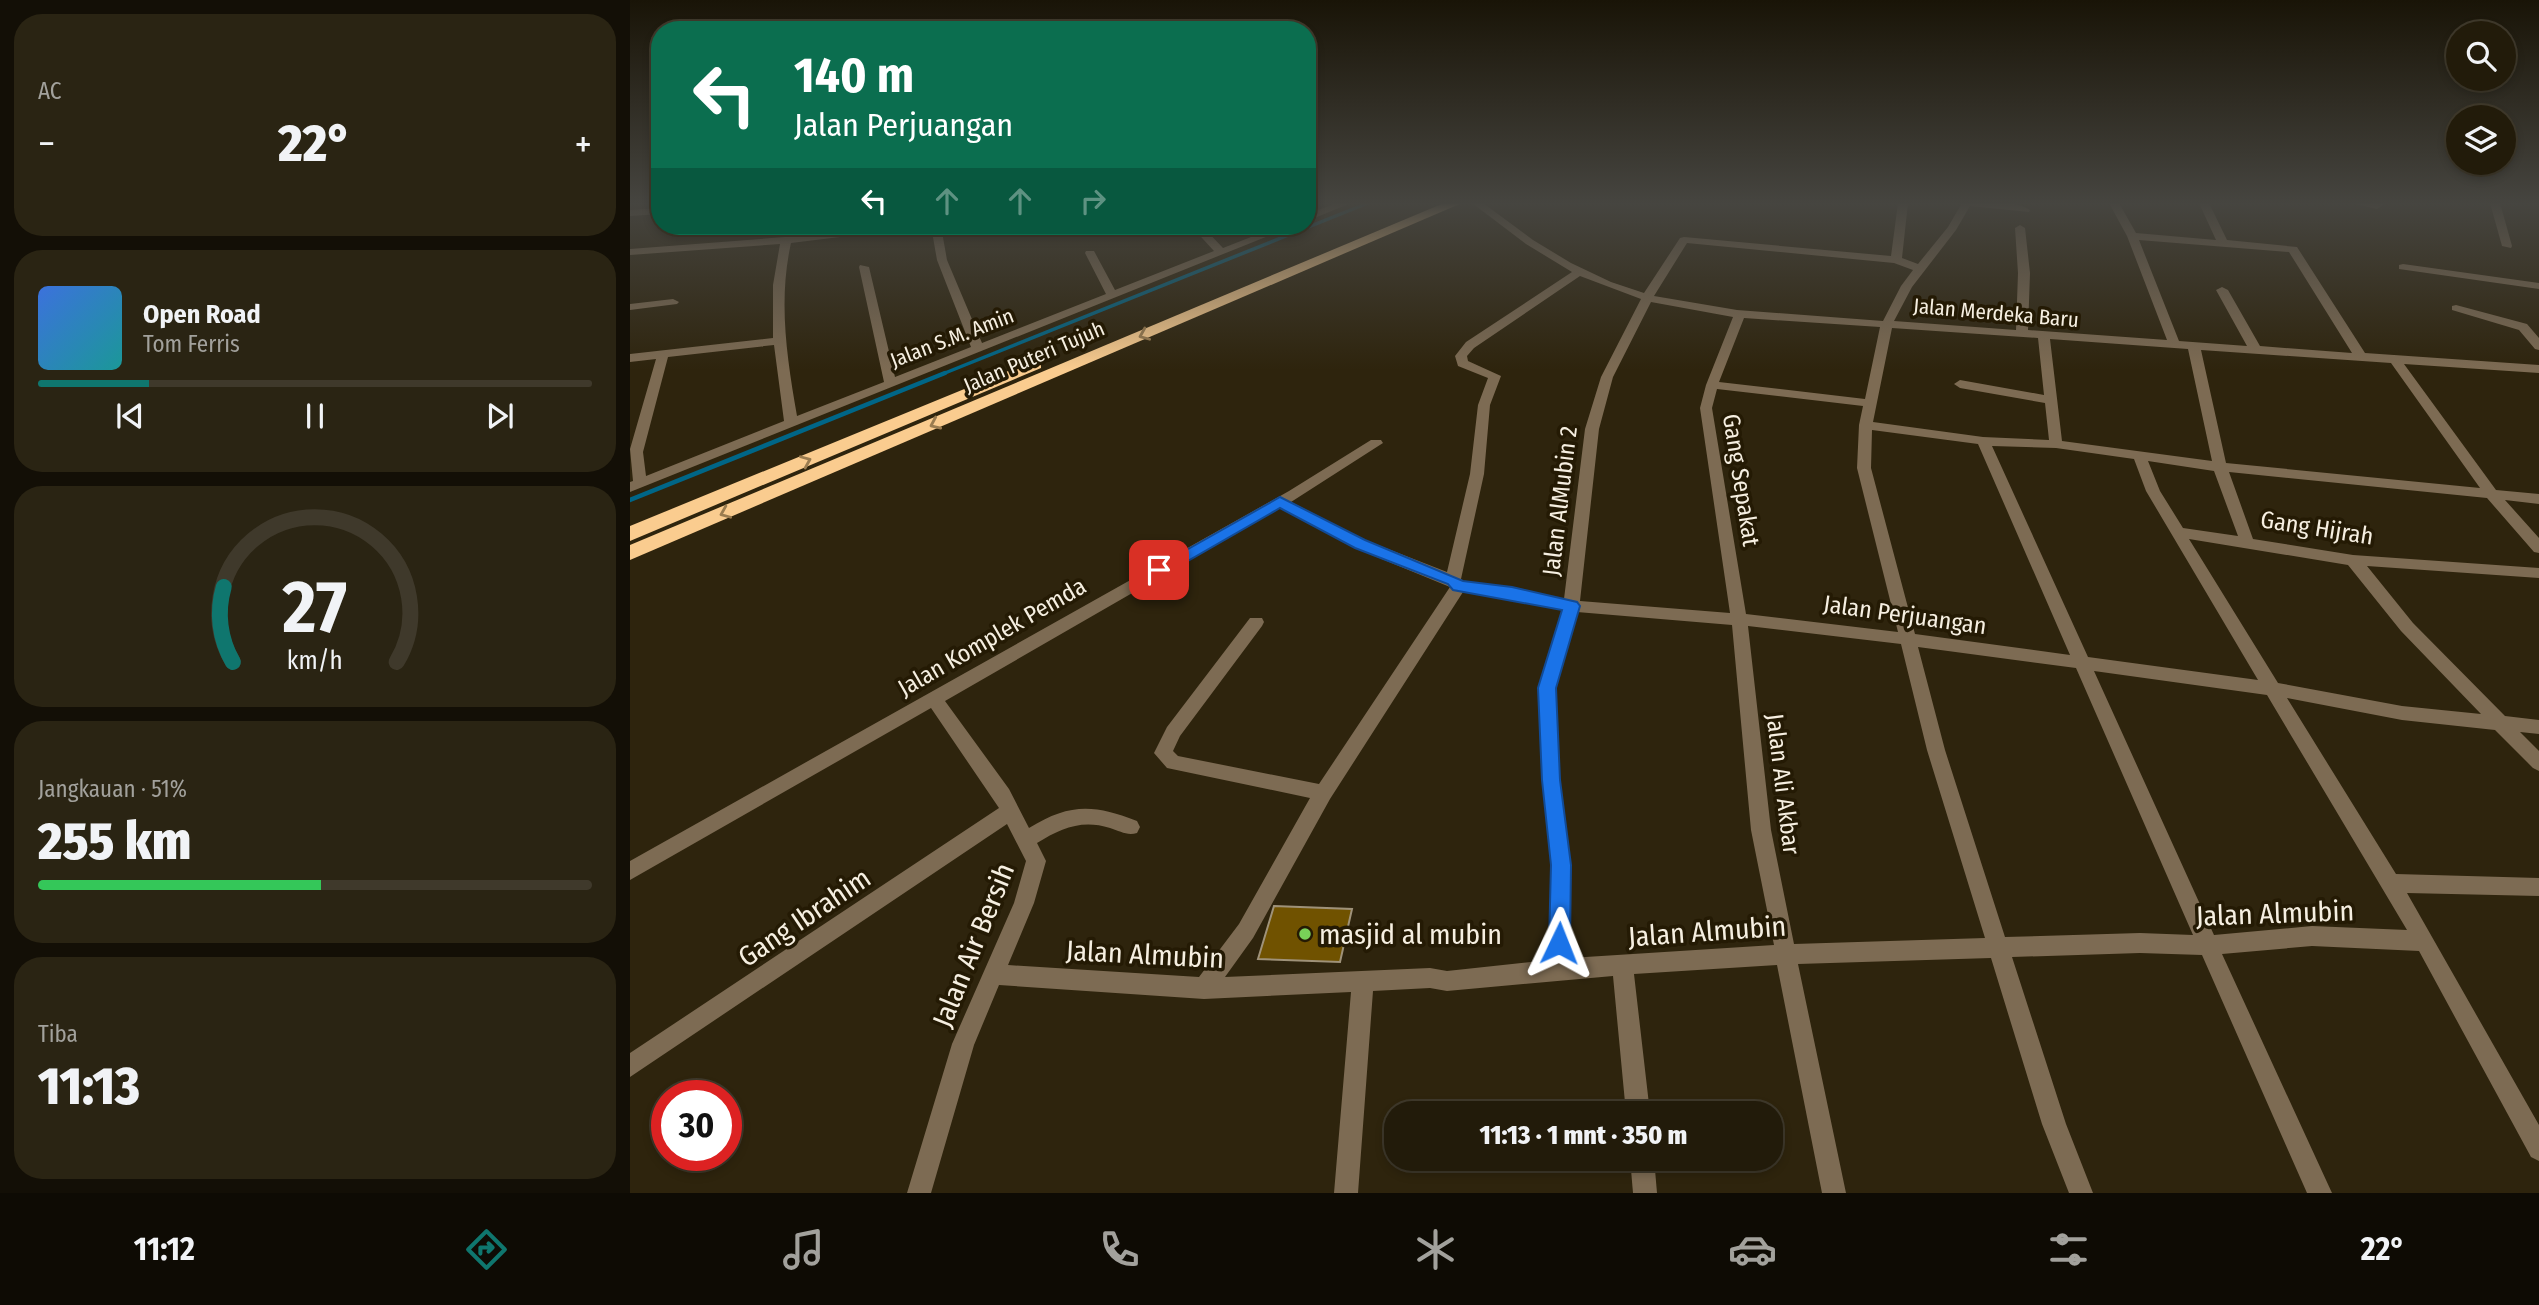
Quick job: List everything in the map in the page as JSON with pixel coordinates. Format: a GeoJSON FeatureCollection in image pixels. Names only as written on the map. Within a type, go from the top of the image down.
{"type":"FeatureCollection","features":[{"type":"Feature","properties":{"kind":"highway","name":"Jalan Puteri Tujuh"},"geometry":{"type":"LineString","coordinates":[[630,553],[963,403],[1296,259]]}},
{"type":"Feature","properties":{"kind":"highway","name":"Jalan Puteri Tujuh"},"geometry":{"type":"LineString","coordinates":[[630,534],[1318,259]]}},
{"type":"Feature","properties":{"kind":"street"},"geometry":{"type":"LineString","coordinates":[[782,259],[778,275],[778,341],[791,421]]}},
{"type":"Feature","properties":{"kind":"street"},"geometry":{"type":"LineString","coordinates":[[942,259],[978,349]]}},
{"type":"Feature","properties":{"kind":"street"},"geometry":{"type":"LineString","coordinates":[[1093,259],[1112,295]]}},
{"type":"Feature","properties":{"kind":"street","name":"Jalan S.M. Amin"},"geometry":{"type":"LineString","coordinates":[[635,486],[791,421],[1204,259]]}},
{"type":"Feature","properties":{"kind":"street","name":"Jalan Merdeka Baru"},"geometry":{"type":"LineString","coordinates":[[1557,259],[1579,272],[1647,298],[1740,313],[2044,337],[2539,369]]}},
{"type":"Feature","properties":{"kind":"street","name":"Jalan AlMubin 2"},"geometry":{"type":"LineString","coordinates":[[1559,969],[1561,865],[1551,780],[1547,688],[1572,606],[1592,429],[1607,377],[1647,298],[1672,259]]}},
{"type":"Feature","properties":{"kind":"street","name":"Jalan AlMubin 2"},"geometry":{"type":"LineString","coordinates":[[1882,259],[1896,260]]}},
{"type":"Feature","properties":{"kind":"street"},"geometry":{"type":"LineString","coordinates":[[1928,259],[1887,324],[1881,366],[1866,425],[1864,468],[1936,750],[2054,1124],[2081,1193]]}},
{"type":"Feature","properties":{"kind":"street"},"geometry":{"type":"LineString","coordinates":[[2022,335],[2023,259]]}},
{"type":"Feature","properties":{"kind":"street"},"geometry":{"type":"LineString","coordinates":[[2141,259],[2175,345]]}},
{"type":"Feature","properties":{"kind":"street"},"geometry":{"type":"LineString","coordinates":[[2299,259],[2361,357]]}},
{"type":"Feature","properties":{"kind":"street"},"geometry":{"type":"LineString","coordinates":[[1896,260],[1920,269]]}},
{"type":"Feature","properties":{"kind":"street"},"geometry":{"type":"LineString","coordinates":[[864,267],[876,314],[876,338],[890,383]]}},
{"type":"Feature","properties":{"kind":"street"},"geometry":{"type":"LineString","coordinates":[[2403,267],[2539,286]]}},
{"type":"Feature","properties":{"kind":"street"},"geometry":{"type":"LineString","coordinates":[[1204,988],[1245,931],[1323,793],[1456,583],[1477,474],[1484,405],[1495,376],[1462,363],[1461,356],[1470,345],[1579,272]]}},
{"type":"Feature","properties":{"kind":"street"},"geometry":{"type":"LineString","coordinates":[[2222,290],[2256,351]]}},
{"type":"Feature","properties":{"kind":"street"},"geometry":{"type":"LineString","coordinates":[[630,307],[673,302]]}},
{"type":"Feature","properties":{"kind":"street"},"geometry":{"type":"LineString","coordinates":[[2456,308],[2517,325],[2539,346]]}},
{"type":"Feature","properties":{"kind":"street","name":"Gang Sepakat"},"geometry":{"type":"LineString","coordinates":[[1739,618],[1706,408],[1712,384],[1740,313]]}},
{"type":"Feature","properties":{"kind":"street"},"geometry":{"type":"LineString","coordinates":[[2044,337],[2056,444]]}},
{"type":"Feature","properties":{"kind":"street"},"geometry":{"type":"LineString","coordinates":[[630,358],[778,341]]}},
{"type":"Feature","properties":{"kind":"street","name":"Gang Hijrah"},"geometry":{"type":"LineString","coordinates":[[2194,347],[2220,467],[2246,542],[2353,560],[2539,573]]}},
{"type":"Feature","properties":{"kind":"street"},"geometry":{"type":"LineString","coordinates":[[635,486],[636,452],[663,354]]}},
{"type":"Feature","properties":{"kind":"street"},"geometry":{"type":"LineString","coordinates":[[2395,359],[2492,495],[2539,548]]}},
{"type":"Feature","properties":{"kind":"street"},"geometry":{"type":"LineString","coordinates":[[1712,384],[1870,402]]}},
{"type":"Feature","properties":{"kind":"street"},"geometry":{"type":"LineString","coordinates":[[1960,384],[2049,400]]}},
{"type":"Feature","properties":{"kind":"street"},"geometry":{"type":"LineString","coordinates":[[1866,425],[1983,441],[2056,444],[2220,467],[2539,499]]}},
{"type":"Feature","properties":{"kind":"street"},"geometry":{"type":"LineString","coordinates":[[1983,441],[2320,1193]]}},
{"type":"Feature","properties":{"kind":"street","name":"Jalan Komplek Pemda"},"geometry":{"type":"LineString","coordinates":[[630,871],[845,746],[934,699],[1280,502],[1376,443]]}},
{"type":"Feature","properties":{"kind":"street"},"geometry":{"type":"LineString","coordinates":[[2139,455],[2153,491],[2425,941],[2539,1149]]}},
{"type":"Feature","properties":{"kind":"street","name":"Jalan Perjuangan"},"geometry":{"type":"LineString","coordinates":[[1280,502],[1360,544],[1456,583],[1572,606],[1739,618],[2274,689],[2403,713],[2539,727]]}},
{"type":"Feature","properties":{"kind":"street"},"geometry":{"type":"LineString","coordinates":[[2179,532],[2246,542]]}},
{"type":"Feature","properties":{"kind":"street"},"geometry":{"type":"LineString","coordinates":[[2353,560],[2407,627],[2497,724],[2539,763]]}},
{"type":"Feature","properties":{"kind":"street","name":"Jalan Ali Akbar"},"geometry":{"type":"LineString","coordinates":[[1739,618],[1761,830],[1833,1193]]}},
{"type":"Feature","properties":{"kind":"street"},"geometry":{"type":"LineString","coordinates":[[1256,622],[1172,732],[1163,753],[1173,763],[1323,793]]}},
{"type":"Feature","properties":{"kind":"street","name":"Jalan Air Bersih"},"geometry":{"type":"LineString","coordinates":[[919,1193],[963,1044],[1024,903],[1036,861],[1008,813],[1002,795],[934,699]]}},
{"type":"Feature","properties":{"kind":"street","name":"Gang Ibrahim"},"geometry":{"type":"LineString","coordinates":[[630,1066],[1008,813]]}},
{"type":"Feature","properties":{"kind":"street"},"geometry":{"type":"LineString","coordinates":[[1026,840],[1069,816],[1108,817],[1130,827]]}},
{"type":"Feature","properties":{"kind":"street"},"geometry":{"type":"LineString","coordinates":[[2389,883],[2539,887]]}},
{"type":"Feature","properties":{"kind":"street","name":"Jalan Almubin"},"geometry":{"type":"LineString","coordinates":[[994,974],[1204,988],[1430,978],[1447,981],[1559,969],[1785,954],[2140,943],[2207,945],[2312,936],[2425,941]]}},
{"type":"Feature","properties":{"kind":"street"},"geometry":{"type":"LineString","coordinates":[[1622,965],[1637,1101]]}},
{"type":"Feature","properties":{"kind":"street"},"geometry":{"type":"LineString","coordinates":[[1346,1193],[1363,982]]}},
{"type":"Feature","properties":{"kind":"street"},"geometry":{"type":"LineString","coordinates":[[1643,1171],[1645,1193]]}},
{"type":"Feature","properties":{"kind":"building","name":"masjid al mubin"},"geometry":{"type":"Polygon","coordinates":[[[1274,906],[1352,909],[1340,962],[1258,959],[1274,906]]]}},
{"type":"Feature","properties":{"kind":"waterway"},"geometry":{"type":"LineString","coordinates":[[940,375],[1229,259]]}},
{"type":"Feature","properties":{"kind":"waterway"},"geometry":{"type":"LineString","coordinates":[[630,500],[945,373]]}},
{"type":"Feature","properties":{"kind":"place","name":"masjid al mubin"},"geometry":{"type":"Point","coordinates":[1305,934]}},
{"type":"Feature","properties":{"kind":"route"},"geometry":{"type":"LineString","coordinates":[[1159,570],[1280,502],[1360,544],[1453,580],[1459,586],[1512,593],[1572,606],[1547,688],[1551,780],[1561,865],[1559,943]]}}]}
